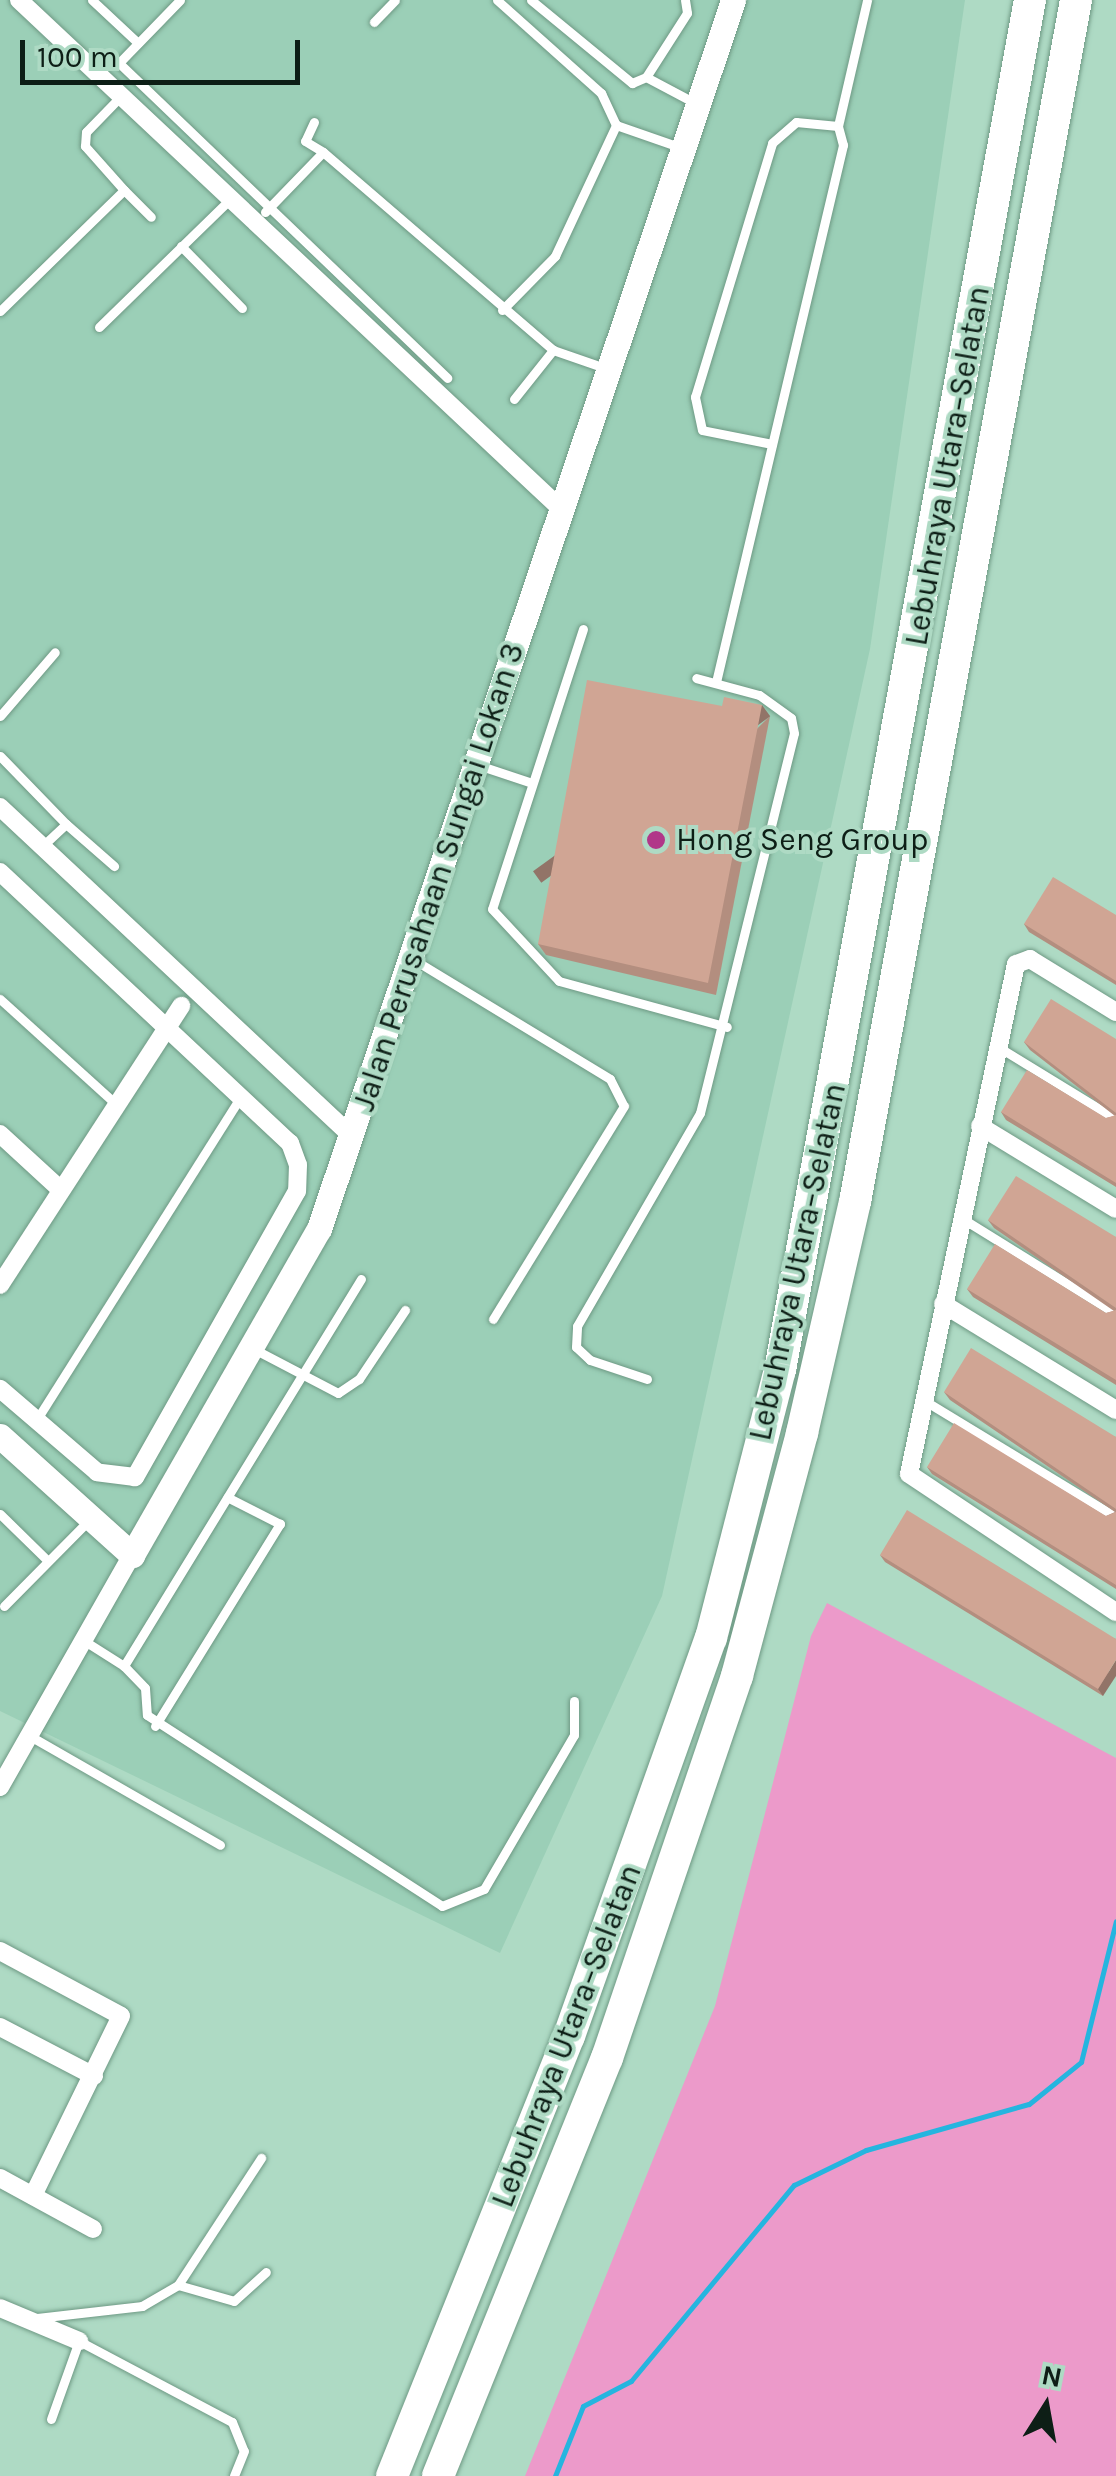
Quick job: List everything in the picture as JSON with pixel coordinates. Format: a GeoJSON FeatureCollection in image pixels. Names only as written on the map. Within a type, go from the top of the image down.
{"type":"FeatureCollection","features":[{"type":"Feature","properties":{"kind":"highway"},"geometry":{"type":"LineString","coordinates":[[1018,57],[1022,0]]}},
{"type":"Feature","properties":{"kind":"highway","name":"Lebuhraya Utara–Selatan"},"geometry":{"type":"LineString","coordinates":[[392,2476],[576,2019],[716,1618],[791,1313],[1030,0]]}},
{"type":"Feature","properties":{"kind":"highway","name":"Lebuhraya Utara–Selatan"},"geometry":{"type":"LineString","coordinates":[[438,2476],[607,2058],[758,1601],[855,1202],[1043,204],[1076,0]]}},
{"type":"Feature","properties":{"kind":"highway"},"geometry":{"type":"LineString","coordinates":[[1043,204],[1091,0]]}},
{"type":"Feature","properties":{"kind":"main road","name":"Jalan Perusahaan Sungai Lokan 3"},"geometry":{"type":"LineString","coordinates":[[132,1555],[320,1229],[416,961],[605,368],[733,0]]}},
{"type":"Feature","properties":{"kind":"main road"},"geometry":{"type":"LineString","coordinates":[[0,1436],[132,1555]]}},
{"type":"Feature","properties":{"kind":"street"},"geometry":{"type":"LineString","coordinates":[[18,0],[230,199],[262,217],[561,508]]}},
{"type":"Feature","properties":{"kind":"street"},"geometry":{"type":"LineString","coordinates":[[0,808],[185,999],[352,1136]]}},
{"type":"Feature","properties":{"kind":"street"},"geometry":{"type":"LineString","coordinates":[[0,872],[164,1032],[290,1143],[297,1191],[135,1476],[97,1472],[0,1389]]}},
{"type":"Feature","properties":{"kind":"street"},"geometry":{"type":"LineString","coordinates":[[1116,1012],[1021,958],[980,1126],[909,1474],[1116,1612]]}},
{"type":"Feature","properties":{"kind":"street"},"geometry":{"type":"LineString","coordinates":[[3,1271],[62,1190],[185,999]]}},
{"type":"Feature","properties":{"kind":"street"},"geometry":{"type":"LineString","coordinates":[[980,1126],[1116,1209]]}},
{"type":"Feature","properties":{"kind":"street"},"geometry":{"type":"LineString","coordinates":[[0,1134],[62,1190]]}},
{"type":"Feature","properties":{"kind":"street"},"geometry":{"type":"LineString","coordinates":[[943,1304],[1116,1410]]}},
{"type":"Feature","properties":{"kind":"street"},"geometry":{"type":"LineString","coordinates":[[0,1787],[132,1555]]}},
{"type":"Feature","properties":{"kind":"street"},"geometry":{"type":"LineString","coordinates":[[0,1951],[121,2016],[33,2196]]}},
{"type":"Feature","properties":{"kind":"street"},"geometry":{"type":"LineString","coordinates":[[0,2027],[94,2076]]}},
{"type":"Feature","properties":{"kind":"street"},"geometry":{"type":"LineString","coordinates":[[0,2178],[93,2228]]}},
{"type":"Feature","properties":{"kind":"street"},"geometry":{"type":"LineString","coordinates":[[0,2308],[79,2341]]}},
{"type":"Feature","properties":{"kind":"lane"},"geometry":{"type":"LineString","coordinates":[[92,0],[138,42]]}},
{"type":"Feature","properties":{"kind":"lane"},"geometry":{"type":"LineString","coordinates":[[104,80],[180,0]]}},
{"type":"Feature","properties":{"kind":"lane"},"geometry":{"type":"LineString","coordinates":[[374,22],[394,0]]}},
{"type":"Feature","properties":{"kind":"lane"},"geometry":{"type":"LineString","coordinates":[[496,0],[601,93],[616,125],[679,147]]}},
{"type":"Feature","properties":{"kind":"lane"},"geometry":{"type":"LineString","coordinates":[[530,0],[632,83],[646,77],[687,13],[685,0]]}},
{"type":"Feature","properties":{"kind":"lane"},"geometry":{"type":"LineString","coordinates":[[716,682],[844,145],[838,126],[867,0]]}},
{"type":"Feature","properties":{"kind":"lane"},"geometry":{"type":"LineString","coordinates":[[119,63],[262,217],[446,378]]}},
{"type":"Feature","properties":{"kind":"lane"},"geometry":{"type":"LineString","coordinates":[[646,77],[694,103]]}},
{"type":"Feature","properties":{"kind":"lane"},"geometry":{"type":"LineString","coordinates":[[121,96],[86,132],[86,146],[151,217]]}},
{"type":"Feature","properties":{"kind":"lane"},"geometry":{"type":"LineString","coordinates":[[314,122],[305,142],[323,152],[502,310],[552,350],[605,368]]}},
{"type":"Feature","properties":{"kind":"lane"},"geometry":{"type":"LineString","coordinates":[[772,444],[702,430],[695,397],[772,143],[796,122],[838,126]]}},
{"type":"Feature","properties":{"kind":"lane"},"geometry":{"type":"LineString","coordinates":[[502,310],[555,256],[616,125]]}},
{"type":"Feature","properties":{"kind":"lane"},"geometry":{"type":"LineString","coordinates":[[262,217],[323,152]]}},
{"type":"Feature","properties":{"kind":"lane"},"geometry":{"type":"LineString","coordinates":[[0,311],[124,190]]}},
{"type":"Feature","properties":{"kind":"lane"},"geometry":{"type":"LineString","coordinates":[[99,327],[230,199]]}},
{"type":"Feature","properties":{"kind":"lane"},"geometry":{"type":"LineString","coordinates":[[182,246],[242,308]]}},
{"type":"Feature","properties":{"kind":"lane"},"geometry":{"type":"LineString","coordinates":[[514,399],[552,350]]}},
{"type":"Feature","properties":{"kind":"lane"},"geometry":{"type":"LineString","coordinates":[[583,630],[492,909],[502,928],[559,981],[594,998],[727,1027]]}},
{"type":"Feature","properties":{"kind":"lane"},"geometry":{"type":"LineString","coordinates":[[0,716],[55,652]]}},
{"type":"Feature","properties":{"kind":"lane"},"geometry":{"type":"LineString","coordinates":[[647,1378],[590,1360],[576,1347],[577,1326],[700,1114],[727,1027],[794,733],[782,709],[716,682],[696,678]]}},
{"type":"Feature","properties":{"kind":"lane"},"geometry":{"type":"LineString","coordinates":[[0,756],[66,824],[114,866]]}},
{"type":"Feature","properties":{"kind":"lane"},"geometry":{"type":"LineString","coordinates":[[477,765],[532,783]]}},
{"type":"Feature","properties":{"kind":"lane"},"geometry":{"type":"LineString","coordinates":[[41,847],[66,824]]}},
{"type":"Feature","properties":{"kind":"lane"},"geometry":{"type":"LineString","coordinates":[[416,961],[610,1079],[624,1106],[493,1319]]}},
{"type":"Feature","properties":{"kind":"lane"},"geometry":{"type":"LineString","coordinates":[[0,999],[117,1105]]}},
{"type":"Feature","properties":{"kind":"lane"},"geometry":{"type":"LineString","coordinates":[[998,1047],[1116,1119]]}},
{"type":"Feature","properties":{"kind":"lane"},"geometry":{"type":"LineString","coordinates":[[36,1422],[239,1099]]}},
{"type":"Feature","properties":{"kind":"lane"},"geometry":{"type":"LineString","coordinates":[[961,1217],[1116,1314]]}},
{"type":"Feature","properties":{"kind":"lane"},"geometry":{"type":"LineString","coordinates":[[124,1666],[362,1279]]}},
{"type":"Feature","properties":{"kind":"lane"},"geometry":{"type":"LineString","coordinates":[[252,1348],[299,1379],[347,1390],[405,1310]]}},
{"type":"Feature","properties":{"kind":"lane"},"geometry":{"type":"LineString","coordinates":[[922,1400],[1116,1517]]}},
{"type":"Feature","properties":{"kind":"lane"},"geometry":{"type":"LineString","coordinates":[[155,1726],[280,1524],[227,1496]]}},
{"type":"Feature","properties":{"kind":"lane"},"geometry":{"type":"LineString","coordinates":[[0,1514],[48,1561]]}},
{"type":"Feature","properties":{"kind":"lane"},"geometry":{"type":"LineString","coordinates":[[4,1606],[90,1518]]}},
{"type":"Feature","properties":{"kind":"lane"},"geometry":{"type":"LineString","coordinates":[[83,1640],[124,1666],[145,1688],[155,1726],[442,1906],[484,1890],[574,1735],[574,1701]]}},
{"type":"Feature","properties":{"kind":"lane"},"geometry":{"type":"LineString","coordinates":[[28,1735],[220,1845]]}},
{"type":"Feature","properties":{"kind":"lane"},"geometry":{"type":"LineString","coordinates":[[30,2318],[142,2306],[178,2285],[261,2158]]}},
{"type":"Feature","properties":{"kind":"lane"},"geometry":{"type":"LineString","coordinates":[[178,2285],[234,2302],[266,2272]]}},
{"type":"Feature","properties":{"kind":"lane"},"geometry":{"type":"LineString","coordinates":[[51,2419],[79,2341],[232,2422],[244,2452],[234,2476]]}},
{"type":"Feature","properties":{"kind":"shaded area"},"geometry":{"type":"Polygon","coordinates":[[[0,0],[965,0],[870,649],[662,1596],[500,1953],[0,1711],[0,0]]]}},
{"type":"Feature","properties":{"kind":"shaded area"},"geometry":{"type":"Polygon","coordinates":[[[827,1603],[1116,1758],[1116,2476],[525,2476],[715,2006],[811,1636],[827,1603]]]}},
{"type":"Feature","properties":{"kind":"building","name":"Hong Seng Group"},"geometry":{"type":"Polygon","coordinates":[[[587,680],[722,706],[724,697],[762,705],[708,983],[538,944],[587,680]]]}},
{"type":"Feature","properties":{"kind":"building"},"geometry":{"type":"Polygon","coordinates":[[[1053,877],[1116,915],[1116,981],[1024,924],[1053,877]]]}},
{"type":"Feature","properties":{"kind":"building"},"geometry":{"type":"Polygon","coordinates":[[[1051,999],[1116,1039],[1116,1113],[1024,1042],[1051,999]]]}},
{"type":"Feature","properties":{"kind":"building"},"geometry":{"type":"Polygon","coordinates":[[[1027,1070],[1106,1118],[1116,1115],[1116,1183],[1001,1112],[1027,1070]]]}},
{"type":"Feature","properties":{"kind":"building"},"geometry":{"type":"Polygon","coordinates":[[[1016,1176],[1116,1237],[1116,1308],[988,1220],[1016,1176]]]}},
{"type":"Feature","properties":{"kind":"building"},"geometry":{"type":"Polygon","coordinates":[[[995,1244],[1106,1313],[1116,1310],[1116,1380],[967,1289],[995,1244]]]}},
{"type":"Feature","properties":{"kind":"building"},"geometry":{"type":"Polygon","coordinates":[[[971,1348],[1116,1437],[1116,1509],[944,1392],[971,1348]]]}},
{"type":"Feature","properties":{"kind":"building"},"geometry":{"type":"Polygon","coordinates":[[[954,1423],[1106,1516],[1116,1512],[1116,1585],[927,1467],[954,1423]]]}},
{"type":"Feature","properties":{"kind":"building"},"geometry":{"type":"Polygon","coordinates":[[[907,1510],[1116,1639],[1116,1660],[1098,1689],[880,1555],[907,1510]]]}},
{"type":"Feature","properties":{"kind":"waterway"},"geometry":{"type":"LineString","coordinates":[[555,2476],[583,2406],[631,2381],[794,2185],[866,2150],[1029,2104],[1081,2062],[1116,1921]]}},
{"type":"Feature","properties":{"kind":"place","name":"Hong Seng Group"},"geometry":{"type":"Point","coordinates":[656,840]}}]}
